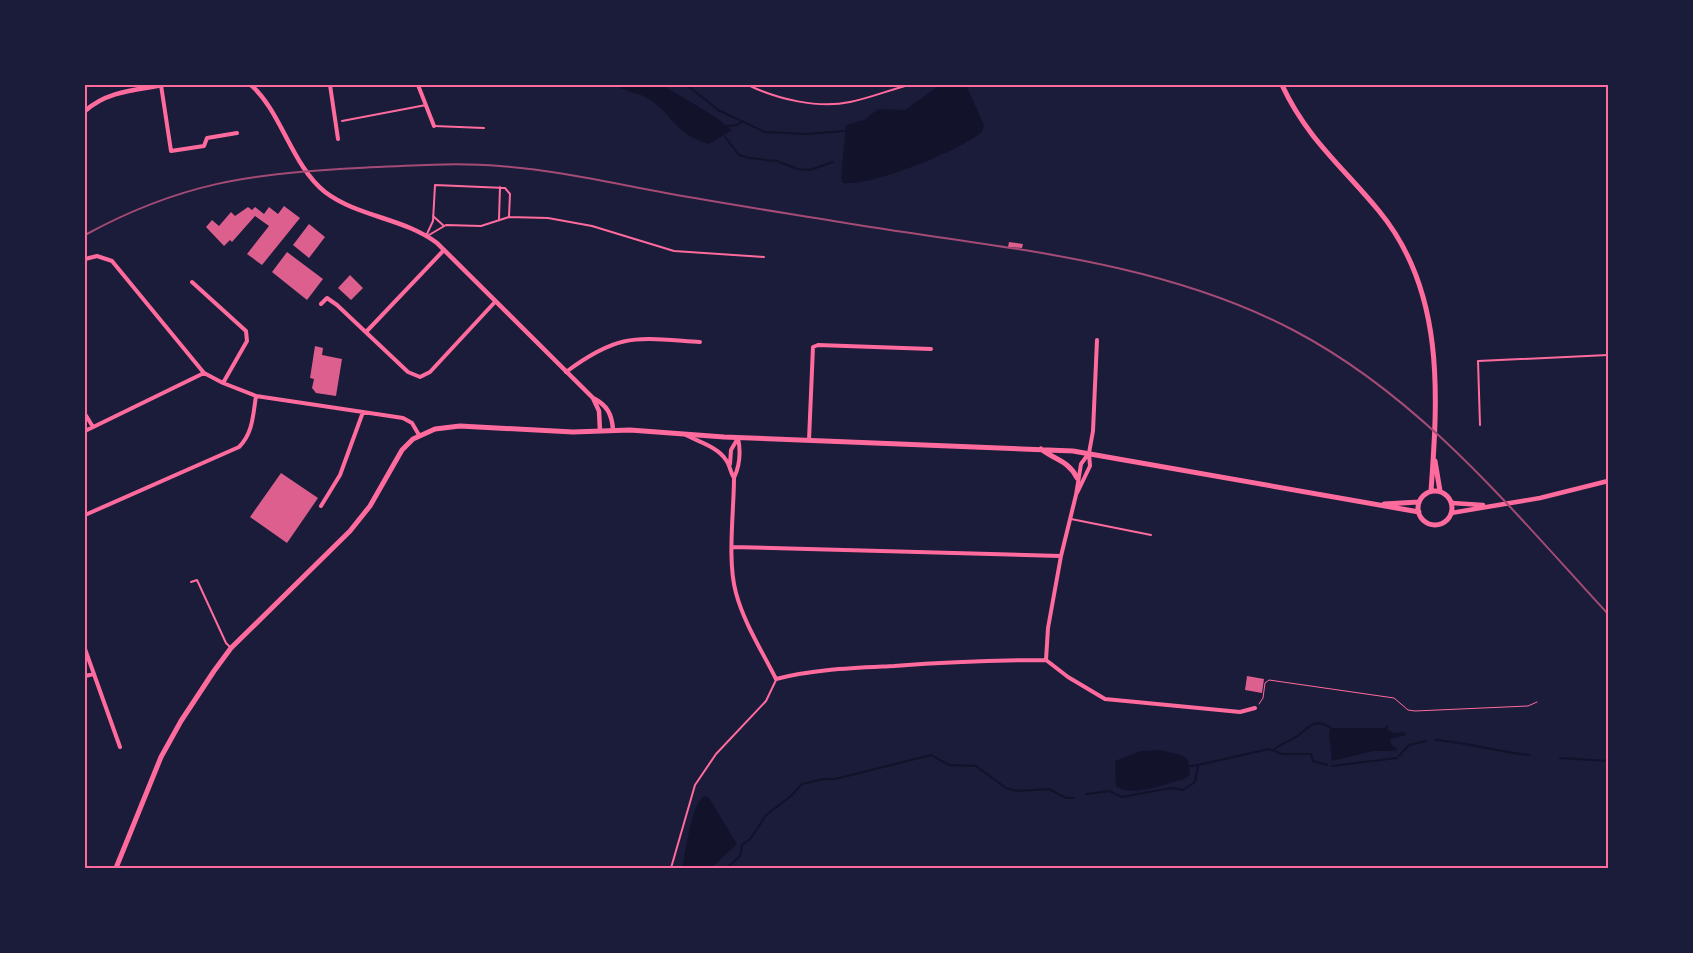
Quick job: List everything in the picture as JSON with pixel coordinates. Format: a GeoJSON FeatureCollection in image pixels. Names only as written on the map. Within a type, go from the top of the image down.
{"type":"FeatureCollection","features":[{"type":"Feature","properties":{"kind":"main road"},"geometry":{"type":"LineString","coordinates":[[1282,85],[1312,136],[1385,219],[1413,266],[1428,308],[1433,338],[1435,460],[1431,491]]}},
{"type":"Feature","properties":{"kind":"main road"},"geometry":{"type":"LineString","coordinates":[[116,866],[161,758],[200,691],[232,648],[350,531],[370,506],[399,454],[419,435],[435,428],[460,426],[573,432],[613,430],[738,438],[1041,449],[1089,453],[1419,512]]}},
{"type":"Feature","properties":{"kind":"main road"},"geometry":{"type":"LineString","coordinates":[[1041,449],[1052,458],[1069,464],[1078,478]]}},
{"type":"Feature","properties":{"kind":"main road"},"geometry":{"type":"LineString","coordinates":[[1435,460],[1440,491]]}},
{"type":"Feature","properties":{"kind":"main road"},"geometry":{"type":"LineString","coordinates":[[1431,491],[1440,491],[1452,503],[1452,513],[1444,522],[1433,525],[1425,522],[1419,512],[1419,502],[1424,495],[1431,491]]}},
{"type":"Feature","properties":{"kind":"main road"},"geometry":{"type":"LineString","coordinates":[[1381,504],[1419,502]]}},
{"type":"Feature","properties":{"kind":"street"},"geometry":{"type":"LineString","coordinates":[[85,111],[92,105],[114,94],[162,85],[171,151],[204,146],[207,138],[237,133]]}},
{"type":"Feature","properties":{"kind":"street"},"geometry":{"type":"LineString","coordinates":[[251,85],[266,104],[313,181],[326,192],[355,207],[426,236],[444,250],[566,372],[593,398],[604,405],[610,414],[613,430]]}},
{"type":"Feature","properties":{"kind":"street"},"geometry":{"type":"LineString","coordinates":[[330,85],[338,139]]}},
{"type":"Feature","properties":{"kind":"street"},"geometry":{"type":"LineString","coordinates":[[418,85],[434,126]]}},
{"type":"Feature","properties":{"kind":"street"},"geometry":{"type":"LineString","coordinates":[[366,332],[444,250]]}},
{"type":"Feature","properties":{"kind":"street"},"geometry":{"type":"LineString","coordinates":[[85,259],[90,256],[103,257],[118,267],[204,373],[256,396],[403,418],[412,423],[419,435]]}},
{"type":"Feature","properties":{"kind":"street"},"geometry":{"type":"LineString","coordinates":[[192,282],[246,331],[248,336],[223,383]]}},
{"type":"Feature","properties":{"kind":"street"},"geometry":{"type":"LineString","coordinates":[[321,304],[327,298],[408,372],[420,377],[430,372],[494,302]]}},
{"type":"Feature","properties":{"kind":"street"},"geometry":{"type":"LineString","coordinates":[[566,372],[591,354],[623,341],[643,338],[700,342]]}},
{"type":"Feature","properties":{"kind":"street"},"geometry":{"type":"LineString","coordinates":[[1076,495],[1090,466],[1089,453],[1097,340]]}},
{"type":"Feature","properties":{"kind":"street"},"geometry":{"type":"LineString","coordinates":[[809,440],[813,347],[818,345],[931,349]]}},
{"type":"Feature","properties":{"kind":"street"},"geometry":{"type":"LineString","coordinates":[[85,431],[204,373]]}},
{"type":"Feature","properties":{"kind":"street"},"geometry":{"type":"LineString","coordinates":[[85,515],[239,447],[247,439],[250,431],[256,396]]}},
{"type":"Feature","properties":{"kind":"street"},"geometry":{"type":"LineString","coordinates":[[593,398],[598,411],[600,431]]}},
{"type":"Feature","properties":{"kind":"street"},"geometry":{"type":"LineString","coordinates":[[321,506],[340,475],[363,412]]}},
{"type":"Feature","properties":{"kind":"street"},"geometry":{"type":"LineString","coordinates":[[85,414],[93,427]]}},
{"type":"Feature","properties":{"kind":"street"},"geometry":{"type":"LineString","coordinates":[[686,435],[714,449],[726,459],[730,466],[734,478],[732,569],[735,591],[745,618],[776,679],[796,674],[841,669],[994,660],[1046,660],[1094,694],[1116,702],[1240,712],[1255,708]]}},
{"type":"Feature","properties":{"kind":"street"},"geometry":{"type":"LineString","coordinates":[[730,466],[731,450],[738,438]]}},
{"type":"Feature","properties":{"kind":"street"},"geometry":{"type":"LineString","coordinates":[[734,478],[738,470],[740,451],[738,438]]}},
{"type":"Feature","properties":{"kind":"street"},"geometry":{"type":"LineString","coordinates":[[1046,660],[1048,628],[1061,556],[1071,519],[1081,464],[1089,453]]}},
{"type":"Feature","properties":{"kind":"street"},"geometry":{"type":"LineString","coordinates":[[1452,513],[1526,501],[1608,481]]}},
{"type":"Feature","properties":{"kind":"street"},"geometry":{"type":"LineString","coordinates":[[1452,503],[1488,506]]}},
{"type":"Feature","properties":{"kind":"street"},"geometry":{"type":"LineString","coordinates":[[733,547],[1061,556]]}},
{"type":"Feature","properties":{"kind":"street"},"geometry":{"type":"LineString","coordinates":[[85,649],[120,747]]}},
{"type":"Feature","properties":{"kind":"street"},"geometry":{"type":"LineString","coordinates":[[85,676],[94,674]]}},
{"type":"Feature","properties":{"kind":"lane"},"geometry":{"type":"LineString","coordinates":[[748,85],[802,102],[829,104],[850,102],[909,85]]}},
{"type":"Feature","properties":{"kind":"lane"},"geometry":{"type":"LineString","coordinates":[[342,121],[426,105]]}},
{"type":"Feature","properties":{"kind":"lane"},"geometry":{"type":"LineString","coordinates":[[434,126],[484,128]]}},
{"type":"Feature","properties":{"kind":"lane"},"geometry":{"type":"LineString","coordinates":[[426,236],[434,216],[435,185],[505,188],[510,194],[509,217]]}},
{"type":"Feature","properties":{"kind":"lane"},"geometry":{"type":"LineString","coordinates":[[499,219],[500,187]]}},
{"type":"Feature","properties":{"kind":"lane"},"geometry":{"type":"LineString","coordinates":[[434,216],[444,226]]}},
{"type":"Feature","properties":{"kind":"lane"},"geometry":{"type":"LineString","coordinates":[[426,236],[437,232],[444,226],[481,226],[509,217],[548,218],[582,223],[674,251],[764,257]]}},
{"type":"Feature","properties":{"kind":"lane"},"geometry":{"type":"LineString","coordinates":[[1480,425],[1478,361],[1608,355]]}},
{"type":"Feature","properties":{"kind":"lane"},"geometry":{"type":"LineString","coordinates":[[1071,519],[1151,535]]}},
{"type":"Feature","properties":{"kind":"lane"},"geometry":{"type":"LineString","coordinates":[[191,582],[197,580],[226,643],[232,648]]}},
{"type":"Feature","properties":{"kind":"lane"},"geometry":{"type":"LineString","coordinates":[[672,868],[695,785],[716,754],[766,702],[776,679]]}},
{"type":"Feature","properties":{"kind":"path"},"geometry":{"type":"LineString","coordinates":[[1255,708],[1263,698],[1265,683],[1269,680],[1394,698],[1408,710],[1415,711],[1528,706],[1537,702]]}},
{"type":"Feature","properties":{"kind":"shaded area"},"geometry":{"type":"Polygon","coordinates":[[[616,85],[662,85],[714,116],[732,130],[709,144],[698,140],[682,131],[651,100],[616,85]]]}},
{"type":"Feature","properties":{"kind":"shaded area"},"geometry":{"type":"Polygon","coordinates":[[[940,85],[966,85],[984,125],[982,132],[971,140],[915,166],[874,179],[843,183],[841,178],[846,125],[864,120],[878,109],[905,110],[940,85]]]}},
{"type":"Feature","properties":{"kind":"shaded area"},"geometry":{"type":"Polygon","coordinates":[[[1389,724],[1387,730],[1394,733],[1405,732],[1406,735],[1390,739],[1391,745],[1397,748],[1396,751],[1373,751],[1332,761],[1329,732],[1331,728],[1384,728],[1389,724]]]}},
{"type":"Feature","properties":{"kind":"shaded area"},"geometry":{"type":"Polygon","coordinates":[[[1160,750],[1181,755],[1188,760],[1190,775],[1184,779],[1148,789],[1130,791],[1116,786],[1115,761],[1141,751],[1160,750]]]}},
{"type":"Feature","properties":{"kind":"shaded area"},"geometry":{"type":"Polygon","coordinates":[[[704,796],[709,798],[737,844],[711,868],[682,868],[692,819],[699,801],[704,796]]]}},
{"type":"Feature","properties":{"kind":"building"},"geometry":{"type":"Polygon","coordinates":[[[284,206],[300,218],[262,265],[247,254],[269,226],[255,216],[232,242],[230,240],[224,246],[206,227],[212,220],[219,226],[231,212],[235,216],[248,207],[252,210],[255,207],[264,214],[269,207],[278,214],[284,206]]]}},
{"type":"Feature","properties":{"kind":"building"},"geometry":{"type":"Polygon","coordinates":[[[309,224],[325,237],[309,258],[293,245],[309,224]]]}},
{"type":"Feature","properties":{"kind":"building"},"geometry":{"type":"Polygon","coordinates":[[[1009,242],[1023,244],[1022,248],[1008,247],[1009,242]]]}},
{"type":"Feature","properties":{"kind":"building"},"geometry":{"type":"Polygon","coordinates":[[[287,252],[323,279],[307,300],[272,272],[287,252]]]}},
{"type":"Feature","properties":{"kind":"building"},"geometry":{"type":"Polygon","coordinates":[[[350,275],[363,288],[351,300],[338,288],[350,275]]]}},
{"type":"Feature","properties":{"kind":"building"},"geometry":{"type":"Polygon","coordinates":[[[315,346],[323,348],[322,355],[342,359],[336,396],[316,393],[312,388],[314,379],[310,378],[315,346]]]}},
{"type":"Feature","properties":{"kind":"building"},"geometry":{"type":"Polygon","coordinates":[[[281,473],[318,498],[287,543],[250,517],[281,473]]]}},
{"type":"Feature","properties":{"kind":"building"},"geometry":{"type":"Polygon","coordinates":[[[1247,676],[1264,679],[1262,693],[1245,690],[1247,676]]]}},
{"type":"Feature","properties":{"kind":"waterway"},"geometry":{"type":"LineString","coordinates":[[687,85],[718,110],[765,132],[805,134],[846,131]]}},
{"type":"Feature","properties":{"kind":"waterway"},"geometry":{"type":"LineString","coordinates":[[727,126],[737,125],[743,121]]}},
{"type":"Feature","properties":{"kind":"waterway"},"geometry":{"type":"LineString","coordinates":[[725,137],[739,155],[749,158],[777,161],[797,169],[810,170],[833,162]]}},
{"type":"Feature","properties":{"kind":"waterway"},"geometry":{"type":"LineString","coordinates":[[1274,750],[1314,724],[1319,723],[1331,728]]}},
{"type":"Feature","properties":{"kind":"waterway"},"geometry":{"type":"LineString","coordinates":[[1435,740],[1529,755]]}},
{"type":"Feature","properties":{"kind":"waterway"},"geometry":{"type":"LineString","coordinates":[[1399,756],[1409,745],[1426,741]]}},
{"type":"Feature","properties":{"kind":"waterway"},"geometry":{"type":"LineString","coordinates":[[1086,794],[1109,791],[1122,797],[1171,788],[1183,790],[1195,782],[1198,765],[1269,749],[1282,754],[1311,754],[1313,761],[1327,765]]}},
{"type":"Feature","properties":{"kind":"waterway"},"geometry":{"type":"LineString","coordinates":[[727,868],[740,856],[742,845],[751,838],[766,815],[791,796],[802,784],[823,779],[835,779],[931,755],[949,765],[976,766],[1006,788],[1017,791],[1049,789],[1066,798],[1074,798]]}},
{"type":"Feature","properties":{"kind":"waterway"},"geometry":{"type":"LineString","coordinates":[[1332,766],[1397,758]]}},
{"type":"Feature","properties":{"kind":"waterway"},"geometry":{"type":"LineString","coordinates":[[1560,758],[1608,761]]}},
{"type":"Feature","properties":{"kind":"waterway"},"geometry":{"type":"LineString","coordinates":[[1190,766],[1198,765]]}},
{"type":"Feature","properties":{"kind":"railway"},"geometry":{"type":"LineString","coordinates":[[85,235],[153,203],[217,184],[284,173],[320,170],[465,164],[521,168],[563,174],[740,206],[1029,251],[1137,273],[1191,288],[1243,307],[1293,330],[1339,357],[1383,388],[1424,422],[1500,496],[1608,614]]}}]}
